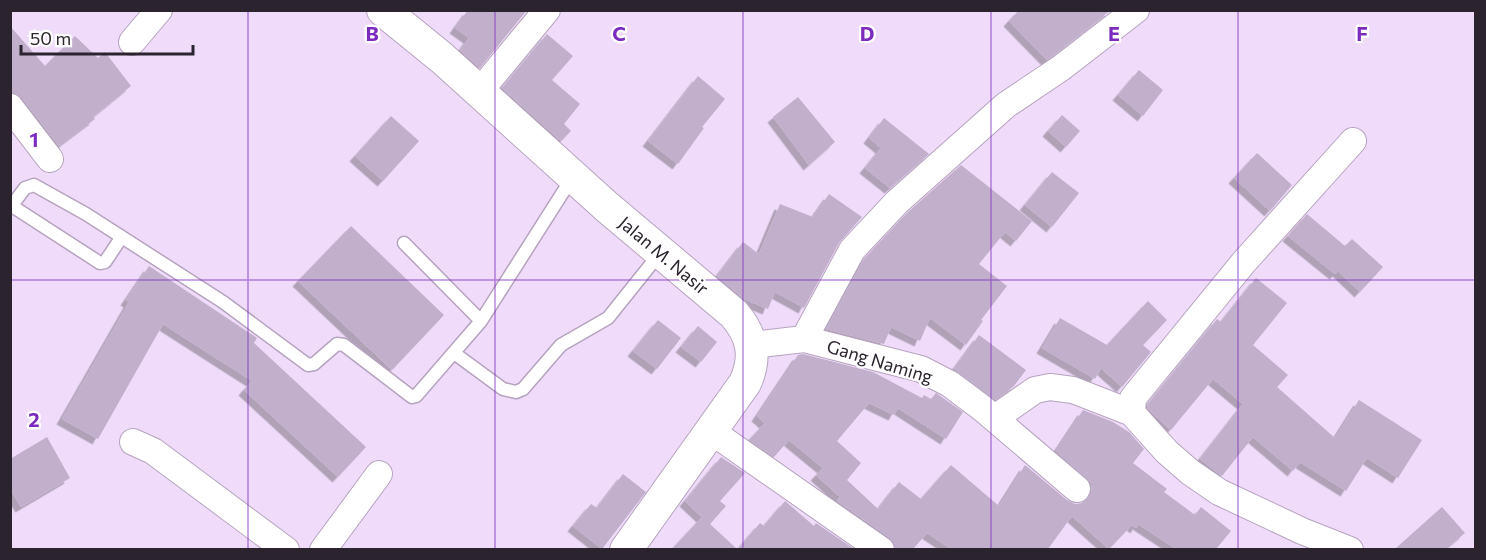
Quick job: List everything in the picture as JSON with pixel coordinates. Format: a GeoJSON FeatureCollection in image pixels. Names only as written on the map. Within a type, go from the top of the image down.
{"type":"FeatureCollection","features":[{"type":"Feature","properties":{"kind":"street"},"geometry":{"type":"LineString","coordinates":[[132,42],[159,10]]}},
{"type":"Feature","properties":{"kind":"street","name":"Jalan M. Nasir"},"geometry":{"type":"LineString","coordinates":[[383,10],[573,177],[734,314],[752,345]]}},
{"type":"Feature","properties":{"kind":"street"},"geometry":{"type":"LineString","coordinates":[[479,92],[547,10]]}},
{"type":"Feature","properties":{"kind":"street"},"geometry":{"type":"LineString","coordinates":[[804,339],[852,250],[897,202],[1006,105],[1061,68],[1136,10]]}},
{"type":"Feature","properties":{"kind":"street"},"geometry":{"type":"LineString","coordinates":[[10,107],[50,159]]}},
{"type":"Feature","properties":{"kind":"street"},"geometry":{"type":"LineString","coordinates":[[1132,413],[1132,400],[1140,390],[1245,262],[1353,141]]}},
{"type":"Feature","properties":{"kind":"street","name":"Gang Naming"},"geometry":{"type":"LineString","coordinates":[[752,345],[804,339],[921,369],[950,384],[995,418],[1077,489]]}},
{"type":"Feature","properties":{"kind":"street"},"geometry":{"type":"LineString","coordinates":[[626,549],[745,383],[752,362],[752,345]]}},
{"type":"Feature","properties":{"kind":"street"},"geometry":{"type":"LineString","coordinates":[[995,418],[1035,390],[1050,387],[1073,390],[1132,413],[1182,466],[1220,492],[1302,531],[1350,549]]}},
{"type":"Feature","properties":{"kind":"street"},"geometry":{"type":"LineString","coordinates":[[711,431],[881,549]]}},
{"type":"Feature","properties":{"kind":"street"},"geometry":{"type":"LineString","coordinates":[[133,442],[163,458],[286,549]]}},
{"type":"Feature","properties":{"kind":"street"},"geometry":{"type":"LineString","coordinates":[[322,549],[379,474]]}},
{"type":"Feature","properties":{"kind":"lane"},"geometry":{"type":"LineString","coordinates":[[121,238],[105,262],[100,263],[11,207],[25,188],[34,185],[121,238],[223,302],[310,365],[337,344],[344,345],[414,397],[481,321],[573,177]]}},
{"type":"Feature","properties":{"kind":"lane"},"geometry":{"type":"LineString","coordinates":[[404,243],[481,321]]}},
{"type":"Feature","properties":{"kind":"lane"},"geometry":{"type":"LineString","coordinates":[[454,353],[503,389],[516,392],[523,389],[561,345],[608,318],[661,253]]}},
{"type":"Feature","properties":{"kind":"building"},"geometry":{"type":"Polygon","coordinates":[[[468,10],[527,10],[480,68],[460,50],[469,38],[455,28],[468,10]]]}},
{"type":"Feature","properties":{"kind":"building"},"geometry":{"type":"Polygon","coordinates":[[[1019,10],[1111,10],[1047,60],[1009,21],[1019,10]]]}},
{"type":"Feature","properties":{"kind":"building"},"geometry":{"type":"Polygon","coordinates":[[[10,26],[45,66],[75,36],[98,58],[105,52],[131,86],[93,117],[95,119],[59,146],[22,98],[10,92],[10,26]]]}},
{"type":"Feature","properties":{"kind":"building"},"geometry":{"type":"Polygon","coordinates":[[[547,34],[573,56],[552,80],[580,104],[564,124],[571,131],[561,141],[502,88],[547,34]]]}},
{"type":"Feature","properties":{"kind":"building"},"geometry":{"type":"Polygon","coordinates":[[[1139,70],[1163,90],[1143,116],[1118,95],[1139,70]]]}},
{"type":"Feature","properties":{"kind":"building"},"geometry":{"type":"Polygon","coordinates":[[[698,76],[725,99],[702,127],[704,128],[678,164],[648,141],[698,76]]]}},
{"type":"Feature","properties":{"kind":"building"},"geometry":{"type":"Polygon","coordinates":[[[798,97],[835,142],[809,165],[773,117],[798,97]]]}},
{"type":"Feature","properties":{"kind":"building"},"geometry":{"type":"Polygon","coordinates":[[[1062,115],[1080,131],[1066,147],[1048,131],[1062,115]]]}},
{"type":"Feature","properties":{"kind":"building"},"geometry":{"type":"Polygon","coordinates":[[[391,116],[419,141],[383,181],[355,156],[391,116]]]}},
{"type":"Feature","properties":{"kind":"building"},"geometry":{"type":"Polygon","coordinates":[[[884,118],[929,154],[890,188],[865,168],[881,148],[869,138],[884,118]]]}},
{"type":"Feature","properties":{"kind":"building"},"geometry":{"type":"Polygon","coordinates":[[[1257,153],[1292,185],[1270,211],[1234,178],[1257,153]]]}},
{"type":"Feature","properties":{"kind":"building"},"geometry":{"type":"Polygon","coordinates":[[[961,165],[1032,221],[1016,241],[1005,232],[979,264],[1007,286],[981,320],[983,321],[966,345],[930,318],[920,341],[891,327],[884,344],[826,329],[864,259],[907,213],[961,165]]]}},
{"type":"Feature","properties":{"kind":"building"},"geometry":{"type":"Polygon","coordinates":[[[1052,172],[1079,193],[1052,227],[1025,205],[1052,172]]]}},
{"type":"Feature","properties":{"kind":"building"},"geometry":{"type":"Polygon","coordinates":[[[829,194],[862,217],[839,243],[804,308],[775,292],[768,309],[744,299],[717,276],[743,242],[759,254],[780,204],[813,217],[829,194]]]}},
{"type":"Feature","properties":{"kind":"building"},"geometry":{"type":"Polygon","coordinates":[[[1307,214],[1345,246],[1352,239],[1383,267],[1360,292],[1338,271],[1335,274],[1288,236],[1307,214]]]}},
{"type":"Feature","properties":{"kind":"building"},"geometry":{"type":"Polygon","coordinates":[[[351,226],[444,315],[392,370],[298,281],[351,226]]]}},
{"type":"Feature","properties":{"kind":"building"},"geometry":{"type":"Polygon","coordinates":[[[149,266],[257,338],[254,343],[366,447],[338,477],[244,390],[252,381],[163,324],[98,439],[62,419],[129,302],[126,300],[149,266]]]}},
{"type":"Feature","properties":{"kind":"building"},"geometry":{"type":"Polygon","coordinates":[[[1256,278],[1287,303],[1253,345],[1288,375],[1277,387],[1335,438],[1359,400],[1422,440],[1398,478],[1367,458],[1346,491],[1300,462],[1293,471],[1253,437],[1222,476],[1200,459],[1243,404],[1213,379],[1171,430],[1147,408],[1217,319],[1221,322],[1256,278]]]}},
{"type":"Feature","properties":{"kind":"building"},"geometry":{"type":"Polygon","coordinates":[[[1148,301],[1167,320],[1143,345],[1151,352],[1122,387],[1101,368],[1095,379],[1042,348],[1060,318],[1107,345],[1148,301]]]}},
{"type":"Feature","properties":{"kind":"building"},"geometry":{"type":"Polygon","coordinates":[[[658,320],[681,338],[657,369],[633,351],[658,320]]]}},
{"type":"Feature","properties":{"kind":"building"},"geometry":{"type":"Polygon","coordinates":[[[698,326],[717,342],[701,362],[681,347],[698,326]]]}},
{"type":"Feature","properties":{"kind":"building"},"geometry":{"type":"Polygon","coordinates":[[[979,335],[1026,370],[1014,386],[995,400],[954,369],[979,335]]]}},
{"type":"Feature","properties":{"kind":"building"},"geometry":{"type":"Polygon","coordinates":[[[803,354],[873,372],[922,398],[924,395],[931,399],[936,393],[963,412],[946,439],[898,408],[894,415],[869,403],[837,441],[861,463],[847,480],[878,509],[899,482],[921,499],[951,465],[999,506],[1025,465],[1067,500],[1075,504],[1083,503],[1092,492],[1091,483],[1056,451],[1083,410],[1113,422],[1129,432],[1144,449],[1133,463],[1167,489],[1164,492],[1195,515],[1201,507],[1231,531],[1216,549],[1176,549],[1138,524],[1136,528],[1132,525],[1109,549],[1072,516],[1048,549],[951,549],[927,533],[913,549],[896,549],[890,538],[837,501],[840,497],[816,475],[823,468],[789,440],[774,457],[749,440],[765,423],[757,416],[798,355],[803,354]]]}},
{"type":"Feature","properties":{"kind":"building"},"geometry":{"type":"Polygon","coordinates":[[[47,437],[70,478],[21,507],[10,489],[10,459],[47,437]]]}},
{"type":"Feature","properties":{"kind":"building"},"geometry":{"type":"Polygon","coordinates":[[[721,457],[745,473],[720,501],[726,506],[710,524],[737,549],[672,549],[702,517],[685,501],[721,457]]]}},
{"type":"Feature","properties":{"kind":"building"},"geometry":{"type":"Polygon","coordinates":[[[623,474],[646,492],[602,549],[573,526],[591,504],[597,508],[623,474]]]}},
{"type":"Feature","properties":{"kind":"building"},"geometry":{"type":"Polygon","coordinates":[[[785,501],[814,526],[816,523],[854,549],[738,549],[760,523],[764,526],[785,501]]]}},
{"type":"Feature","properties":{"kind":"building"},"geometry":{"type":"Polygon","coordinates":[[[1442,507],[1465,533],[1446,549],[1395,549],[1442,507]]]}}]}
